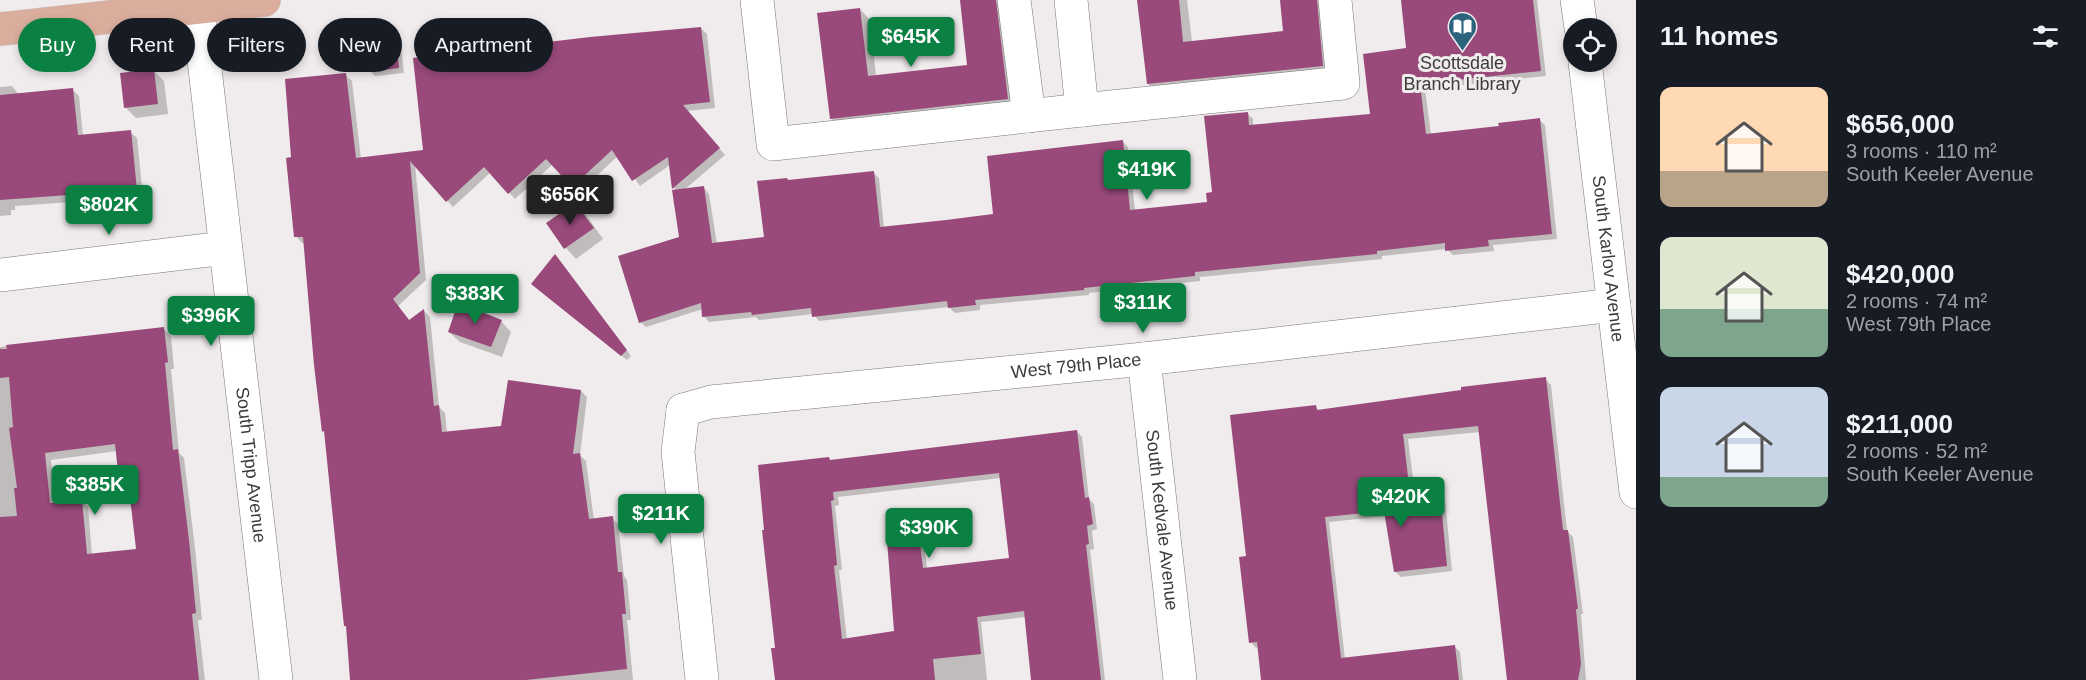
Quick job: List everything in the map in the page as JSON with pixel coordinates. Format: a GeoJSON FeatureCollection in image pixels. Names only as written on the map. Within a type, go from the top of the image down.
{"type":"FeatureCollection","features":[{"type":"Feature","properties":{"kind":"main road"},"geometry":{"type":"LineString","coordinates":[[0,29],[198,4],[264,0]]}},
{"type":"Feature","properties":{"kind":"street"},"geometry":{"type":"LineString","coordinates":[[757,0],[773,144],[1343,83],[1335,0]]}},
{"type":"Feature","properties":{"kind":"street"},"geometry":{"type":"LineString","coordinates":[[1014,0],[1029,116]]}},
{"type":"Feature","properties":{"kind":"street"},"geometry":{"type":"LineString","coordinates":[[1071,0],[1082,110]]}},
{"type":"Feature","properties":{"kind":"street"},"geometry":{"type":"LineString","coordinates":[[1577,0],[1580,18]]}},
{"type":"Feature","properties":{"kind":"street","name":"South Tripp Avenue"},"geometry":{"type":"LineString","coordinates":[[198,4],[276,680]]}},
{"type":"Feature","properties":{"kind":"street","name":"South Karlov Avenue"},"geometry":{"type":"LineString","coordinates":[[1586,72],[1636,492]]}},
{"type":"Feature","properties":{"kind":"street"},"geometry":{"type":"LineString","coordinates":[[0,275],[225,248]]}},
{"type":"Feature","properties":{"kind":"street","name":"West 79th Place"},"geometry":{"type":"LineString","coordinates":[[702,680],[671,404],[1144,359],[1614,305]]}},
{"type":"Feature","properties":{"kind":"street","name":"South Kedvale Avenue"},"geometry":{"type":"LineString","coordinates":[[1144,359],[1180,680]]}},
{"type":"Feature","properties":{"kind":"building"},"geometry":{"type":"Polygon","coordinates":[[[960,0],[996,0],[1008,99],[830,119],[817,13],[860,8],[868,76],[967,65],[960,0]]]}},
{"type":"Feature","properties":{"kind":"building"},"geometry":{"type":"Polygon","coordinates":[[[1137,0],[1179,0],[1183,42],[1283,31],[1280,0],[1317,0],[1323,66],[1147,84],[1137,0]]]}},
{"type":"Feature","properties":{"kind":"building"},"geometry":{"type":"Polygon","coordinates":[[[1401,0],[1533,0],[1541,71],[1420,84],[1426,134],[1499,126],[1498,123],[1540,118],[1552,234],[1488,240],[1489,246],[1445,251],[1445,243],[1377,251],[1377,254],[1195,272],[1195,276],[1084,288],[1084,290],[975,300],[976,305],[948,308],[947,301],[812,317],[811,308],[752,315],[751,312],[702,317],[701,303],[639,323],[618,256],[679,237],[672,190],[704,186],[712,243],[764,237],[757,181],[787,178],[788,180],[874,171],[880,227],[946,220],[993,214],[987,156],[1123,140],[1130,210],[1207,202],[1206,193],[1212,192],[1204,116],[1248,112],[1249,125],[1370,114],[1363,54],[1406,48],[1401,0]]]}},
{"type":"Feature","properties":{"kind":"building"},"geometry":{"type":"Polygon","coordinates":[[[701,27],[710,102],[683,105],[720,148],[672,189],[668,157],[632,181],[612,150],[572,187],[546,159],[508,194],[484,167],[446,202],[410,161],[420,273],[393,299],[409,320],[424,309],[434,406],[439,405],[442,432],[501,426],[508,380],[581,390],[573,454],[580,453],[589,519],[613,516],[618,572],[622,572],[626,614],[622,614],[627,669],[526,680],[350,680],[324,431],[322,432],[314,365],[303,237],[294,237],[286,158],[291,157],[285,79],[346,73],[356,158],[423,150],[415,72],[553,72],[553,41],[701,27]]]}},
{"type":"Feature","properties":{"kind":"building"},"geometry":{"type":"Polygon","coordinates":[[[154,72],[158,104],[124,108],[120,73],[154,72]]]}},
{"type":"Feature","properties":{"kind":"building"},"geometry":{"type":"Polygon","coordinates":[[[73,88],[78,135],[131,130],[137,190],[0,200],[0,95],[73,88]]]}},
{"type":"Feature","properties":{"kind":"building"},"geometry":{"type":"Polygon","coordinates":[[[575,203],[594,228],[564,249],[546,223],[575,203]]]}},
{"type":"Feature","properties":{"kind":"building"},"geometry":{"type":"Polygon","coordinates":[[[555,254],[627,350],[621,356],[531,284],[555,254]]]}},
{"type":"Feature","properties":{"kind":"building"},"geometry":{"type":"Polygon","coordinates":[[[458,303],[502,320],[491,347],[448,332],[458,303]]]}},
{"type":"Feature","properties":{"kind":"building"},"geometry":{"type":"Polygon","coordinates":[[[164,327],[173,450],[178,449],[189,540],[196,613],[192,614],[199,680],[0,680],[0,517],[17,516],[14,488],[17,488],[9,428],[13,427],[9,377],[0,378],[0,349],[7,349],[6,345],[164,327]],[[115,444],[45,453],[50,503],[82,499],[87,554],[136,549],[129,489],[120,490],[115,444]]]}},
{"type":"Feature","properties":{"kind":"building"},"geometry":{"type":"Polygon","coordinates":[[[1546,377],[1563,530],[1568,530],[1578,609],[1576,609],[1581,664],[1578,680],[1507,680],[1478,426],[1403,434],[1409,485],[1439,482],[1447,566],[1394,572],[1384,511],[1325,517],[1341,658],[1455,645],[1459,680],[1261,680],[1257,642],[1249,643],[1239,557],[1246,556],[1230,415],[1316,405],[1317,410],[1461,390],[1461,387],[1546,377]]]}},
{"type":"Feature","properties":{"kind":"building"},"geometry":{"type":"Polygon","coordinates":[[[1077,430],[1085,498],[1089,497],[1093,524],[1087,526],[1089,544],[1086,545],[1101,680],[1031,680],[1024,611],[977,617],[981,654],[933,659],[935,680],[775,680],[771,648],[775,648],[762,530],[764,530],[758,465],[829,457],[830,460],[1077,430]],[[999,473],[833,492],[834,500],[831,501],[837,565],[834,566],[842,639],[894,631],[887,540],[919,536],[923,568],[1009,558],[999,473]]]}},
{"type":"Feature","properties":{"kind":"place","name":"Scottsdale Branch Library"},"geometry":{"type":"Point","coordinates":[1462,52]}}]}
